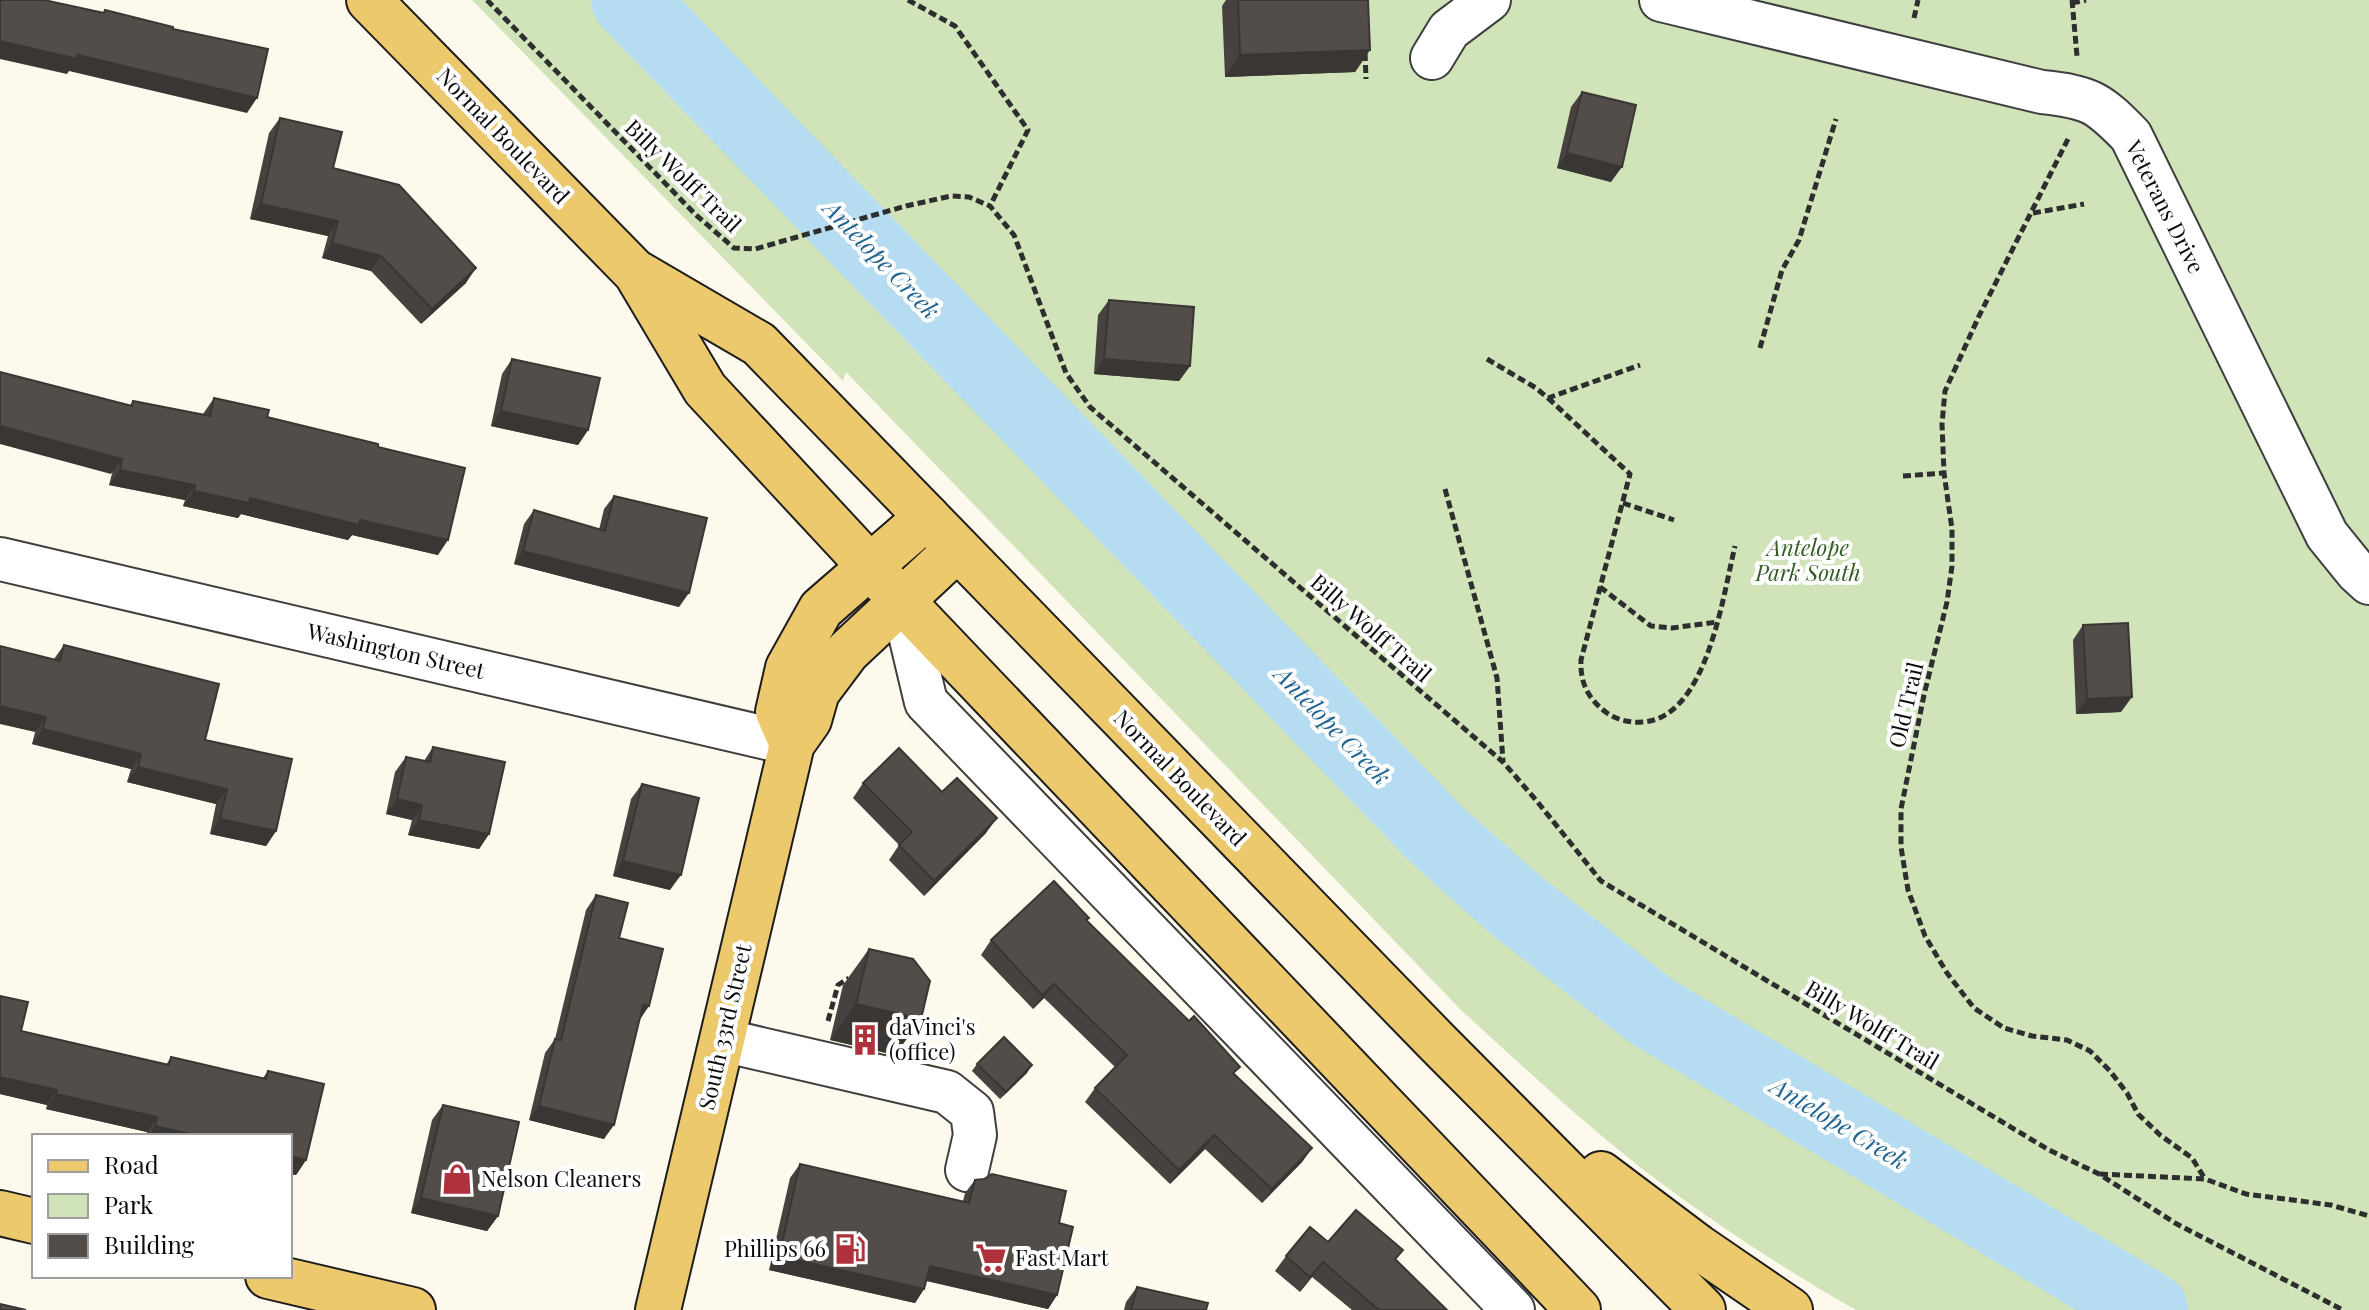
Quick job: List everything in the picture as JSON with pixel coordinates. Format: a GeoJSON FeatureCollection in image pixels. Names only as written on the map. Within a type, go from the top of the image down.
{"type":"FeatureCollection","features":[{"type":"Feature","properties":{"kind":"main road","name":"Normal Boulevard"},"geometry":{"type":"LineString","coordinates":[[369,0],[636,273],[705,389],[902,601],[1578,1310]]}},
{"type":"Feature","properties":{"kind":"main road","name":"Normal Boulevard"},"geometry":{"type":"LineString","coordinates":[[636,273],[759,344],[1434,1039],[1703,1310]]}},
{"type":"Feature","properties":{"kind":"main road"},"geometry":{"type":"LineString","coordinates":[[792,744],[778,712],[788,668],[821,609],[927,517]]}},
{"type":"Feature","properties":{"kind":"main road","name":"South 33rd Street"},"geometry":{"type":"LineString","coordinates":[[658,1310],[792,744],[809,720],[817,692],[847,652],[957,549]]}},
{"type":"Feature","properties":{"kind":"main road"},"geometry":{"type":"LineString","coordinates":[[1434,1039],[1640,1204],[1790,1310]]}},
{"type":"Feature","properties":{"kind":"main road"},"geometry":{"type":"LineString","coordinates":[[0,1213],[32,1221]]}},
{"type":"Feature","properties":{"kind":"main road"},"geometry":{"type":"LineString","coordinates":[[277,1278],[413,1310]]}},
{"type":"Feature","properties":{"kind":"street"},"geometry":{"type":"LineString","coordinates":[[1432,58],[1449,30],[1489,0]]}},
{"type":"Feature","properties":{"kind":"street","name":"Veterans Drive"},"geometry":{"type":"LineString","coordinates":[[1661,0],[2042,92],[2077,96],[2105,110],[2131,136],[2327,535],[2369,583]]}},
{"type":"Feature","properties":{"kind":"street","name":"Washington Street"},"geometry":{"type":"LineString","coordinates":[[0,559],[792,744]]}},
{"type":"Feature","properties":{"kind":"street"},"geometry":{"type":"LineString","coordinates":[[902,601],[926,702],[1513,1310]]}},
{"type":"Feature","properties":{"kind":"street"},"geometry":{"type":"LineString","coordinates":[[722,1040],[947,1092],[972,1112],[975,1135],[967,1170]]}},
{"type":"Feature","properties":{"kind":"path","name":"Billy Wolff Trail"},"geometry":{"type":"LineString","coordinates":[[487,0],[696,215],[734,248],[755,249],[951,196],[969,197],[990,206],[1014,235],[1066,373],[1090,407],[1503,762],[1601,881],[2049,1150],[2099,1174],[2175,1223],[2343,1310]]}},
{"type":"Feature","properties":{"kind":"path"},"geometry":{"type":"LineString","coordinates":[[908,0],[955,26],[1028,130],[990,206]]}},
{"type":"Feature","properties":{"kind":"path"},"geometry":{"type":"LineString","coordinates":[[2077,69],[2072,2],[2086,0]]}},
{"type":"Feature","properties":{"kind":"path"},"geometry":{"type":"LineString","coordinates":[[1365,48],[1366,79]]}},
{"type":"Feature","properties":{"kind":"path"},"geometry":{"type":"LineString","coordinates":[[1760,348],[1782,270],[1799,240],[1836,119]]}},
{"type":"Feature","properties":{"kind":"path","name":"Old Trail"},"geometry":{"type":"LineString","coordinates":[[2072,132],[1979,316],[1945,391],[1942,424],[1944,473],[1952,529],[1952,566],[1947,602],[1901,809],[1901,847],[1908,890],[1925,936],[1947,973],[1974,1008],[2004,1028],[2032,1036],[2067,1040],[2090,1051],[2127,1093],[2138,1114],[2192,1158],[2205,1179]]}},
{"type":"Feature","properties":{"kind":"path"},"geometry":{"type":"LineString","coordinates":[[2032,213],[2084,204]]}},
{"type":"Feature","properties":{"kind":"path"},"geometry":{"type":"LineString","coordinates":[[1487,359],[1536,388],[1630,474],[1581,660],[1580,677],[1595,703],[1611,716],[1632,723],[1650,722],[1665,716],[1684,699],[1700,674],[1717,622],[1735,546]]}},
{"type":"Feature","properties":{"kind":"path"},"geometry":{"type":"LineString","coordinates":[[1548,398],[1640,365]]}},
{"type":"Feature","properties":{"kind":"path"},"geometry":{"type":"LineString","coordinates":[[1903,476],[1944,473]]}},
{"type":"Feature","properties":{"kind":"path"},"geometry":{"type":"LineString","coordinates":[[1445,489],[1497,678],[1503,762]]}},
{"type":"Feature","properties":{"kind":"path"},"geometry":{"type":"LineString","coordinates":[[1623,503],[1674,520]]}},
{"type":"Feature","properties":{"kind":"path"},"geometry":{"type":"LineString","coordinates":[[1600,587],[1651,626],[1672,628],[1717,622]]}},
{"type":"Feature","properties":{"kind":"path"},"geometry":{"type":"LineString","coordinates":[[828,1022],[838,985],[849,978]]}},
{"type":"Feature","properties":{"kind":"path"},"geometry":{"type":"LineString","coordinates":[[2099,1174],[2205,1179],[2246,1194],[2331,1205],[2369,1216]]}},
{"type":"Feature","properties":{"kind":"green space","name":"Antelope Park South"},"geometry":{"type":"Polygon","coordinates":[[[472,0],[2369,0],[2369,1310],[1856,1310],[1708,1217],[1610,1142],[1462,1011],[846,372],[843,381],[472,0]]]}},
{"type":"Feature","properties":{"kind":"building"},"geometry":{"type":"Polygon","coordinates":[[[0,0],[44,0],[104,13],[105,10],[173,29],[268,49],[257,98],[78,55],[77,59],[0,41],[0,0]]]}},
{"type":"Feature","properties":{"kind":"building"},"geometry":{"type":"Polygon","coordinates":[[[1238,0],[1368,0],[1370,50],[1240,55],[1238,0]]]}},
{"type":"Feature","properties":{"kind":"building"},"geometry":{"type":"Polygon","coordinates":[[[1582,92],[1636,105],[1622,167],[1567,153],[1582,92]]]}},
{"type":"Feature","properties":{"kind":"building"},"geometry":{"type":"Polygon","coordinates":[[[280,118],[342,132],[333,168],[399,185],[476,268],[432,309],[381,256],[332,243],[338,221],[261,204],[280,118]]]}},
{"type":"Feature","properties":{"kind":"building"},"geometry":{"type":"Polygon","coordinates":[[[1109,300],[1194,307],[1190,366],[1104,359],[1109,300]]]}},
{"type":"Feature","properties":{"kind":"building"},"geometry":{"type":"Polygon","coordinates":[[[512,359],[600,378],[588,430],[501,411],[512,359]]]}},
{"type":"Feature","properties":{"kind":"building"},"geometry":{"type":"Polygon","coordinates":[[[0,372],[132,406],[133,401],[210,416],[214,398],[269,410],[267,417],[465,468],[448,540],[360,520],[359,525],[250,498],[249,503],[194,491],[195,485],[120,470],[122,459],[0,426],[0,372]]]}},
{"type":"Feature","properties":{"kind":"building"},"geometry":{"type":"Polygon","coordinates":[[[614,496],[707,518],[689,593],[523,551],[534,510],[605,531],[614,496]]]}},
{"type":"Feature","properties":{"kind":"building"},"geometry":{"type":"Polygon","coordinates":[[[2128,623],[2132,697],[2087,699],[2083,625],[2128,623]]]}},
{"type":"Feature","properties":{"kind":"building"},"geometry":{"type":"Polygon","coordinates":[[[64,645],[219,684],[205,740],[292,759],[276,831],[220,819],[227,789],[138,767],[141,754],[43,729],[46,717],[0,706],[0,646],[60,661],[64,645]]]}},
{"type":"Feature","properties":{"kind":"building"},"geometry":{"type":"Polygon","coordinates":[[[433,747],[505,762],[489,834],[419,820],[422,805],[397,799],[406,757],[430,762],[433,747]]]}},
{"type":"Feature","properties":{"kind":"building"},"geometry":{"type":"Polygon","coordinates":[[[899,748],[942,792],[957,778],[997,818],[934,881],[899,845],[912,832],[863,783],[899,748]]]}},
{"type":"Feature","properties":{"kind":"building"},"geometry":{"type":"Polygon","coordinates":[[[642,784],[699,798],[681,875],[623,861],[642,784]]]}},
{"type":"Feature","properties":{"kind":"building"},"geometry":{"type":"Polygon","coordinates":[[[1054,881],[1089,918],[1086,920],[1189,1021],[1194,1016],[1240,1067],[1233,1073],[1312,1148],[1272,1189],[1214,1135],[1179,1170],[1095,1088],[1127,1055],[1054,984],[1042,995],[991,940],[1054,881]]]}},
{"type":"Feature","properties":{"kind":"building"},"geometry":{"type":"Polygon","coordinates":[[[596,895],[628,903],[619,938],[663,949],[649,1006],[643,1005],[614,1125],[539,1106],[555,1039],[561,1040],[596,895]]]}},
{"type":"Feature","properties":{"kind":"building"},"geometry":{"type":"Polygon","coordinates":[[[869,949],[913,959],[930,981],[921,1019],[856,1004],[869,949]]]}},
{"type":"Feature","properties":{"kind":"building"},"geometry":{"type":"Polygon","coordinates":[[[0,996],[28,1002],[21,1031],[169,1065],[171,1057],[266,1079],[268,1071],[324,1084],[306,1160],[292,1156],[292,1134],[190,1134],[155,1126],[157,1117],[56,1094],[57,1090],[0,1077],[0,996]]]}},
{"type":"Feature","properties":{"kind":"building"},"geometry":{"type":"Polygon","coordinates":[[[1004,1037],[1032,1065],[1006,1092],[977,1064],[1004,1037]]]}},
{"type":"Feature","properties":{"kind":"building"},"geometry":{"type":"Polygon","coordinates":[[[443,1105],[519,1122],[498,1216],[421,1198],[443,1105]]]}},
{"type":"Feature","properties":{"kind":"building"},"geometry":{"type":"Polygon","coordinates":[[[800,1164],[969,1203],[975,1180],[992,1174],[1066,1191],[1059,1223],[1073,1227],[1057,1295],[930,1266],[924,1289],[779,1256],[800,1164]]]}},
{"type":"Feature","properties":{"kind":"building"},"geometry":{"type":"Polygon","coordinates":[[[1356,1210],[1403,1250],[1395,1259],[1447,1310],[1379,1310],[1323,1262],[1310,1277],[1286,1256],[1310,1227],[1328,1242],[1356,1210]]]}},
{"type":"Feature","properties":{"kind":"building"},"geometry":{"type":"Polygon","coordinates":[[[1137,1287],[1208,1303],[1206,1310],[1131,1310],[1137,1287]]]}},
{"type":"Feature","properties":{"kind":"building"},"geometry":{"type":"Polygon","coordinates":[[[0,1304],[26,1310],[0,1310],[0,1304]]]}},
{"type":"Feature","properties":{"kind":"waterway","name":"Antelope Creek"},"geometry":{"type":"LineString","coordinates":[[629,0],[1438,836],[1517,906],[1651,1011],[2150,1310]]}},
{"type":"Feature","properties":{"kind":"place","name":"daVinci's (office)"},"geometry":{"type":"Point","coordinates":[865,1040]}},
{"type":"Feature","properties":{"kind":"place","name":"Nelson Cleaners"},"geometry":{"type":"Point","coordinates":[457,1179]}},
{"type":"Feature","properties":{"kind":"place","name":"Phillips 66"},"geometry":{"type":"Point","coordinates":[850,1249]}},
{"type":"Feature","properties":{"kind":"place","name":"Fast Mart"},"geometry":{"type":"Point","coordinates":[991,1258]}}]}
